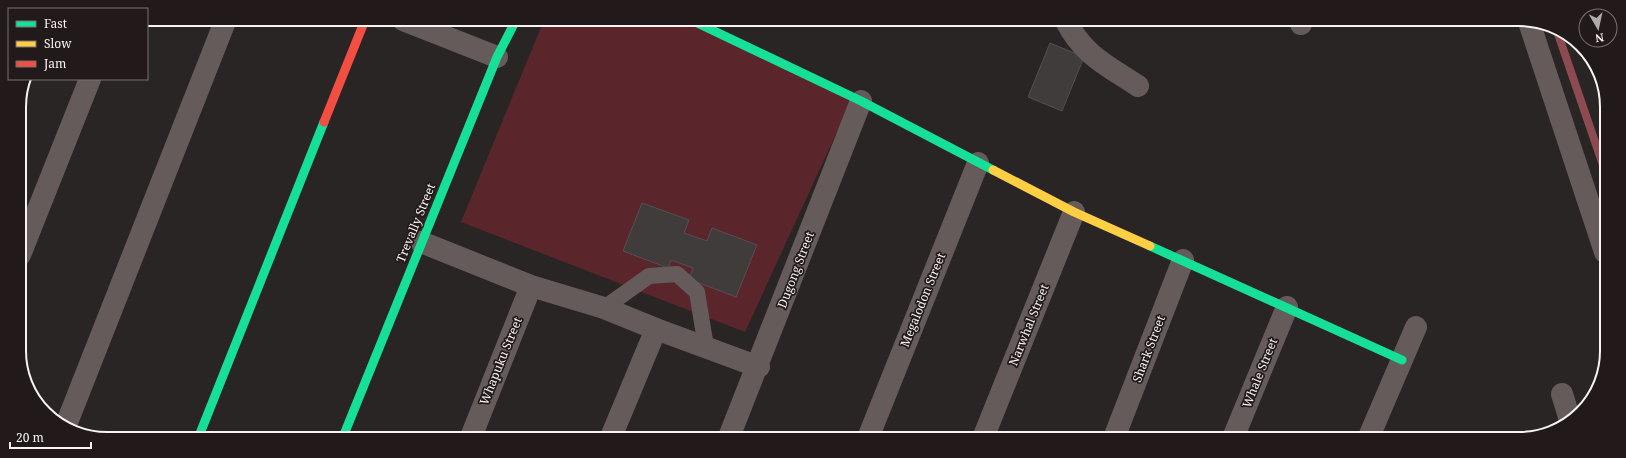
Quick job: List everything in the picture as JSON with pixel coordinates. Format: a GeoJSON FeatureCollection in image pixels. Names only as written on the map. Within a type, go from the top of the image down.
{"type":"FeatureCollection","features":[{"type":"Feature","properties":{"kind":"street"},"geometry":{"type":"LineString","coordinates":[[67,422],[223,26]]}},
{"type":"Feature","properties":{"kind":"street"},"geometry":{"type":"LineString","coordinates":[[201,432],[363,26]]}},
{"type":"Feature","properties":{"kind":"street"},"geometry":{"type":"LineString","coordinates":[[418,26],[497,57]]}},
{"type":"Feature","properties":{"kind":"street","name":"Trevally Street"},"geometry":{"type":"LineString","coordinates":[[345,432],[497,57],[513,26]]}},
{"type":"Feature","properties":{"kind":"street"},"geometry":{"type":"LineString","coordinates":[[704,26],[861,101],[1074,212],[1402,360]]}},
{"type":"Feature","properties":{"kind":"street"},"geometry":{"type":"LineString","coordinates":[[1069,26],[1074,36],[1087,52],[1138,86]]}},
{"type":"Feature","properties":{"kind":"street"},"geometry":{"type":"LineString","coordinates":[[1532,27],[1600,237]]}},
{"type":"Feature","properties":{"kind":"street"},"geometry":{"type":"LineString","coordinates":[[26,240],[90,80]]}},
{"type":"Feature","properties":{"kind":"street","name":"Dugong Street"},"geometry":{"type":"LineString","coordinates":[[731,432],[758,367],[861,101]]}},
{"type":"Feature","properties":{"kind":"street","name":"Megalodon Street"},"geometry":{"type":"LineString","coordinates":[[870,432],[978,163]]}},
{"type":"Feature","properties":{"kind":"street","name":"Narwhal Street"},"geometry":{"type":"LineString","coordinates":[[985,432],[1074,212]]}},
{"type":"Feature","properties":{"kind":"street"},"geometry":{"type":"LineString","coordinates":[[421,242],[531,286],[604,308],[758,367]]}},
{"type":"Feature","properties":{"kind":"street","name":"Shark Street"},"geometry":{"type":"LineString","coordinates":[[1116,432],[1183,260]]}},
{"type":"Feature","properties":{"kind":"street","name":"Whapuku Street"},"geometry":{"type":"LineString","coordinates":[[473,432],[531,286]]}},
{"type":"Feature","properties":{"kind":"street","name":"Whale Street"},"geometry":{"type":"LineString","coordinates":[[1235,432],[1287,307]]}},
{"type":"Feature","properties":{"kind":"street"},"geometry":{"type":"LineString","coordinates":[[1371,432],[1416,327]]}},
{"type":"Feature","properties":{"kind":"street"},"geometry":{"type":"LineString","coordinates":[[613,432],[656,329]]}},
{"type":"Feature","properties":{"kind":"street"},"geometry":{"type":"LineString","coordinates":[[1562,394],[1568,415]]}},
{"type":"Feature","properties":{"kind":"lane"},"geometry":{"type":"LineString","coordinates":[[604,308],[649,276],[677,274],[698,292],[706,347]]}},
{"type":"Feature","properties":{"kind":"shaded area"},"geometry":{"type":"Polygon","coordinates":[[[542,26],[705,26],[852,99],[745,332],[461,222],[542,26]]]}},
{"type":"Feature","properties":{"kind":"building"},"geometry":{"type":"Polygon","coordinates":[[[1050,43],[1084,57],[1062,111],[1028,97],[1050,43]]]}},
{"type":"Feature","properties":{"kind":"building"},"geometry":{"type":"Polygon","coordinates":[[[642,203],[689,220],[684,233],[707,241],[712,228],[757,245],[736,297],[689,279],[693,268],[671,260],[668,268],[623,251],[642,203]]]}},
{"type":"Feature","properties":{"kind":"waterway"},"geometry":{"type":"LineString","coordinates":[[1559,37],[1600,156]]}},
{"type":"Feature","properties":{"kind":"traffic: fast"},"geometry":{"type":"LineString","coordinates":[[345,432],[497,57],[513,26]]}},
{"type":"Feature","properties":{"kind":"traffic: fast"},"geometry":{"type":"LineString","coordinates":[[704,26],[861,101],[993,170]]}},
{"type":"Feature","properties":{"kind":"traffic: fast"},"geometry":{"type":"LineString","coordinates":[[201,432],[324,122]]}},
{"type":"Feature","properties":{"kind":"traffic: fast"},"geometry":{"type":"LineString","coordinates":[[1150,246],[1402,360]]}},
{"type":"Feature","properties":{"kind":"traffic: slow"},"geometry":{"type":"LineString","coordinates":[[993,170],[1074,212],[1150,246]]}},
{"type":"Feature","properties":{"kind":"traffic: jam"},"geometry":{"type":"LineString","coordinates":[[324,122],[363,26]]}}]}
